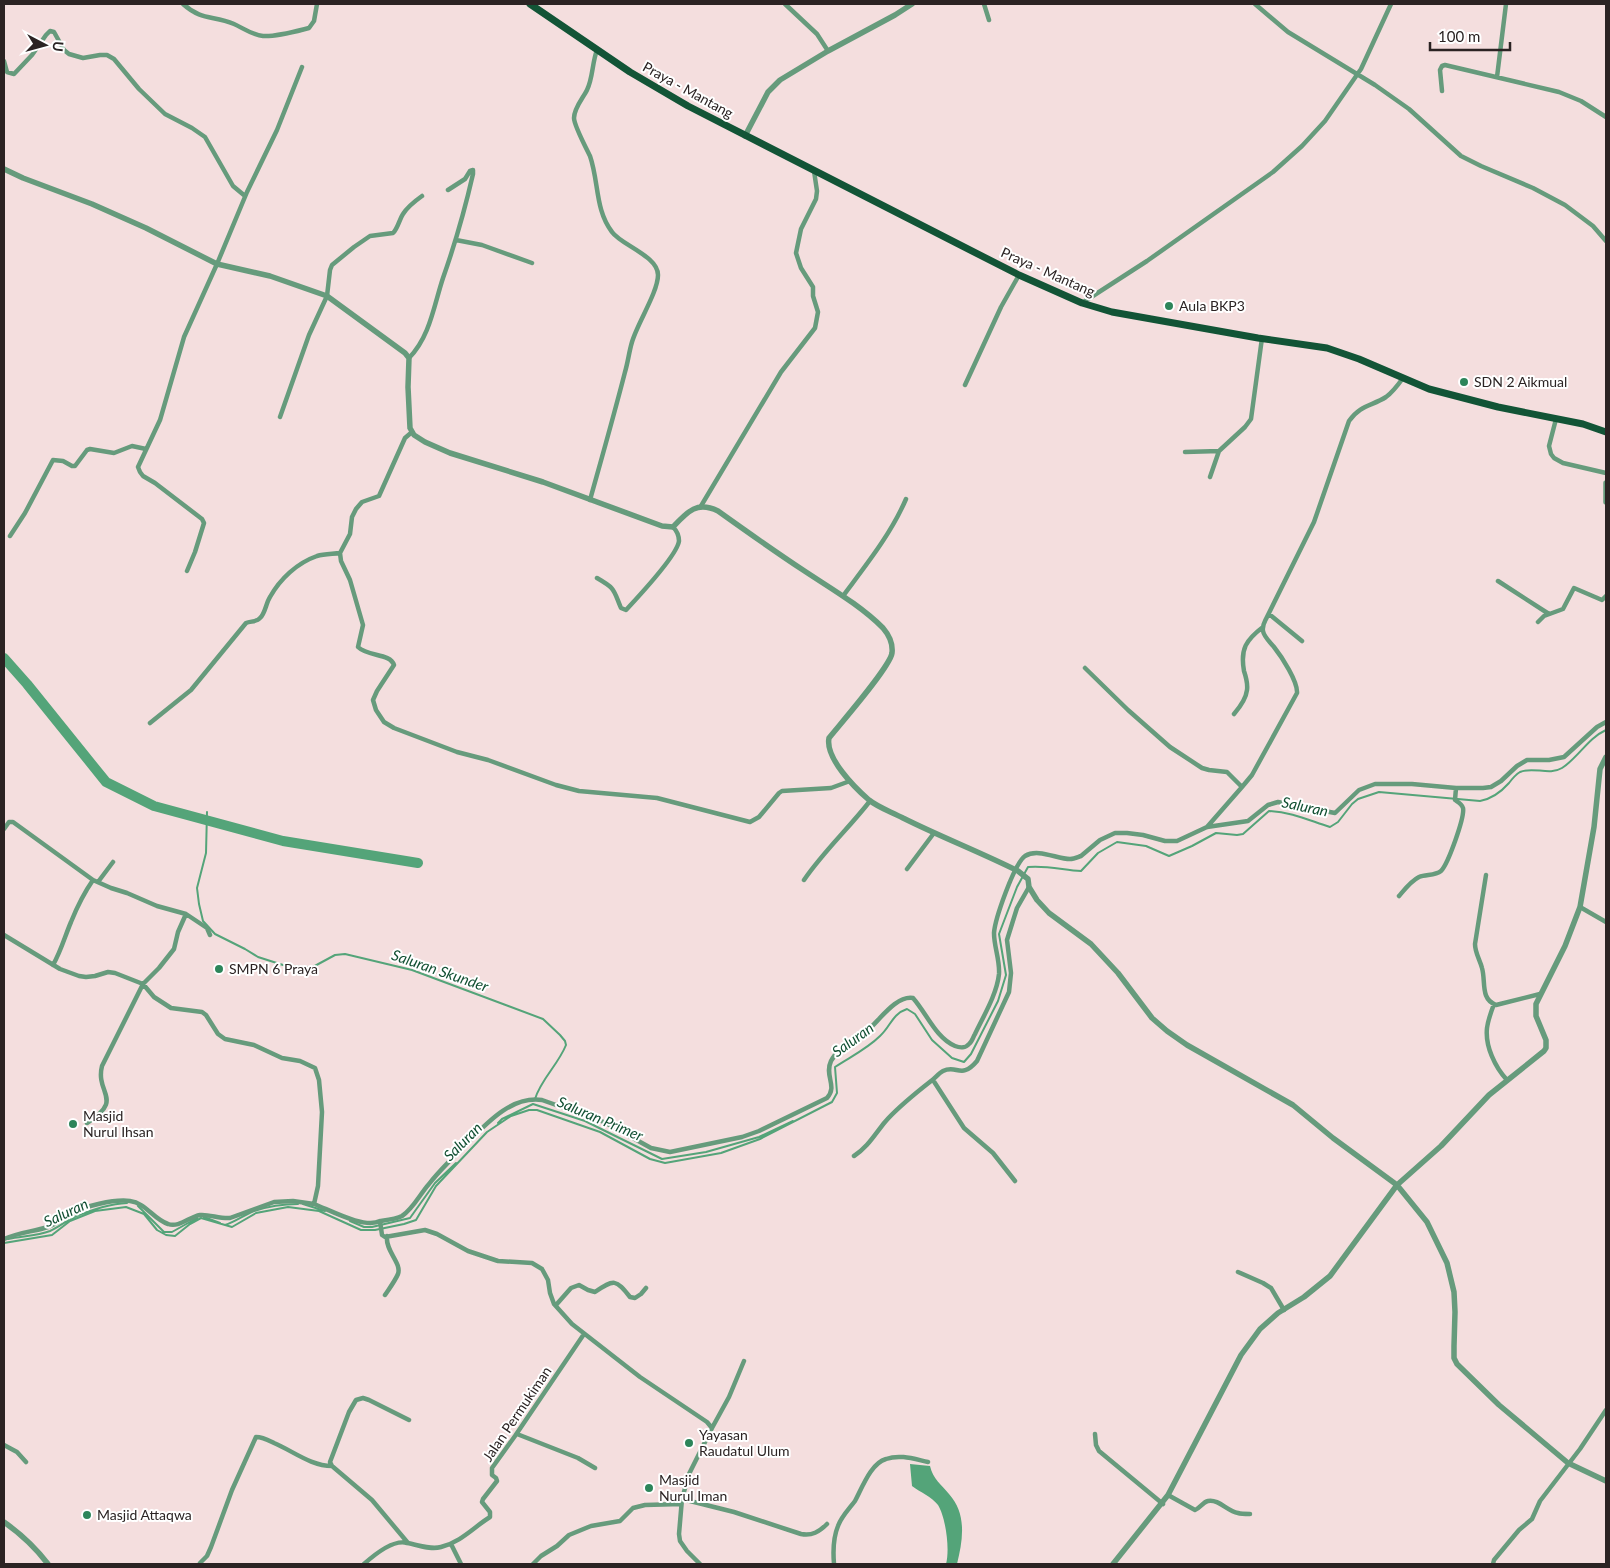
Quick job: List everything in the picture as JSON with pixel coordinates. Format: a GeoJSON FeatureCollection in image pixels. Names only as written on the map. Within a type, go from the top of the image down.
{"type":"FeatureCollection","features":[{"type":"Feature","properties":{"kind":"main road","name":"Praya - Mantang"},"geometry":{"type":"LineString","coordinates":[[530,4],[654,87],[745,136],[1020,275],[1082,303],[1112,312],[1327,348],[1359,359],[1429,389],[1498,407],[1583,424],[1606,432]]}},
{"type":"Feature","properties":{"kind":"street"},"geometry":{"type":"LineString","coordinates":[[183,4],[200,16],[227,22],[250,33],[265,36],[309,28],[316,17],[318,4]]}},
{"type":"Feature","properties":{"kind":"street"},"geometry":{"type":"LineString","coordinates":[[785,4],[817,34],[828,51]]}},
{"type":"Feature","properties":{"kind":"street"},"geometry":{"type":"LineString","coordinates":[[745,136],[770,88],[788,74],[912,4]]}},
{"type":"Feature","properties":{"kind":"street"},"geometry":{"type":"LineString","coordinates":[[984,4],[989,20]]}},
{"type":"Feature","properties":{"kind":"street"},"geometry":{"type":"LineString","coordinates":[[1255,4],[1288,32],[1409,108],[1461,156],[1534,188],[1565,205],[1593,226],[1606,241]]}},
{"type":"Feature","properties":{"kind":"street"},"geometry":{"type":"LineString","coordinates":[[1082,303],[1108,288],[1274,172],[1302,146],[1325,121],[1357,75],[1392,4]]}},
{"type":"Feature","properties":{"kind":"street"},"geometry":{"type":"LineString","coordinates":[[1496,77],[1506,4]]}},
{"type":"Feature","properties":{"kind":"street"},"geometry":{"type":"LineString","coordinates":[[4,61],[7,72],[14,74],[32,55],[50,31],[54,32],[64,50],[76,57],[83,58],[100,55],[114,59],[165,114],[205,137],[233,186],[245,196]]}},
{"type":"Feature","properties":{"kind":"street"},"geometry":{"type":"LineString","coordinates":[[590,500],[626,371],[632,341],[658,274],[653,264],[613,234],[601,214],[593,164],[576,126],[574,118],[588,88],[597,50]]}},
{"type":"Feature","properties":{"kind":"street"},"geometry":{"type":"LineString","coordinates":[[1442,91],[1440,70],[1445,65],[1565,94],[1581,101],[1606,117]]}},
{"type":"Feature","properties":{"kind":"street"},"geometry":{"type":"LineString","coordinates":[[187,571],[204,523],[140,472],[138,467],[160,420],[184,337],[218,264],[245,196],[277,130],[302,67]]}},
{"type":"Feature","properties":{"kind":"street"},"geometry":{"type":"LineString","coordinates":[[4,169],[146,228],[218,264],[270,276],[327,296],[405,352],[409,358]]}},
{"type":"Feature","properties":{"kind":"street"},"geometry":{"type":"LineString","coordinates":[[448,190],[465,180],[470,171],[473,170],[456,240],[426,332],[409,358],[410,428],[412,432],[425,442],[450,453],[543,482],[662,526],[673,527],[677,532],[678,544],[660,573],[626,610],[621,608],[612,587],[597,578]]}},
{"type":"Feature","properties":{"kind":"street"},"geometry":{"type":"LineString","coordinates":[[701,506],[781,372],[815,328],[818,312],[813,296],[814,287],[800,268],[796,253],[801,229],[816,199],[817,191],[814,171]]}},
{"type":"Feature","properties":{"kind":"street"},"geometry":{"type":"LineString","coordinates":[[280,417],[309,335],[327,296],[332,265],[370,236],[396,231],[404,213],[422,196]]}},
{"type":"Feature","properties":{"kind":"street"},"geometry":{"type":"LineString","coordinates":[[456,240],[482,245],[532,263]]}},
{"type":"Feature","properties":{"kind":"street"},"geometry":{"type":"LineString","coordinates":[[966,385],[1001,307],[1020,275]]}},
{"type":"Feature","properties":{"kind":"street"},"geometry":{"type":"LineString","coordinates":[[1210,477],[1219,451],[1251,419],[1262,338]]}},
{"type":"Feature","properties":{"kind":"street"},"geometry":{"type":"LineString","coordinates":[[1207,827],[1252,775],[1297,694],[1298,688],[1295,681],[1275,648],[1263,633],[1263,627],[1314,522],[1349,421],[1360,409],[1387,396],[1403,378]]}},
{"type":"Feature","properties":{"kind":"street"},"geometry":{"type":"LineString","coordinates":[[1556,419],[1549,446],[1554,458],[1563,463],[1606,473]]}},
{"type":"Feature","properties":{"kind":"street"},"geometry":{"type":"LineString","coordinates":[[412,432],[405,438],[379,496],[362,502],[356,509],[352,517],[350,534],[340,552],[341,561],[350,580],[363,625],[358,647],[369,654],[388,657],[394,665],[377,690],[373,700],[376,710],[384,722],[394,728],[457,752],[488,760],[556,785],[579,790],[657,798],[750,822],[759,817],[782,791],[831,788],[850,781]]}},
{"type":"Feature","properties":{"kind":"street"},"geometry":{"type":"LineString","coordinates":[[10,536],[25,513],[53,460],[63,461],[74,466],[90,449],[114,453],[132,446],[146,449]]}},
{"type":"Feature","properties":{"kind":"street"},"geometry":{"type":"LineString","coordinates":[[1185,452],[1219,451]]}},
{"type":"Feature","properties":{"kind":"street"},"geometry":{"type":"LineString","coordinates":[[1606,483],[1606,502]]}},
{"type":"Feature","properties":{"kind":"street"},"geometry":{"type":"LineString","coordinates":[[843,596],[884,541],[906,499]]}},
{"type":"Feature","properties":{"kind":"street"},"geometry":{"type":"LineString","coordinates":[[673,527],[690,511],[701,506],[718,511],[843,596],[884,629],[891,639],[893,651],[891,657],[829,738],[828,744],[832,755],[850,781],[870,801],[934,833],[1017,870],[1028,879],[1029,886],[1037,900],[1049,914],[1090,944],[1118,973],[1152,1018],[1167,1031],[1187,1045],[1293,1105],[1333,1138],[1398,1185],[1427,1222],[1447,1263],[1454,1292],[1456,1312],[1454,1358],[1457,1364],[1499,1405],[1568,1463],[1606,1481]]}},
{"type":"Feature","properties":{"kind":"street"},"geometry":{"type":"LineString","coordinates":[[150,723],[191,690],[246,623],[256,621],[262,616],[270,596],[277,585],[288,574],[297,566],[317,556],[340,552]]}},
{"type":"Feature","properties":{"kind":"street"},"geometry":{"type":"LineString","coordinates":[[1498,581],[1549,614]]}},
{"type":"Feature","properties":{"kind":"street"},"geometry":{"type":"LineString","coordinates":[[1538,622],[1549,614],[1563,609],[1574,588],[1602,600],[1606,596]]}},
{"type":"Feature","properties":{"kind":"street"},"geometry":{"type":"LineString","coordinates":[[1269,614],[1302,641]]}},
{"type":"Feature","properties":{"kind":"street"},"geometry":{"type":"LineString","coordinates":[[1234,714],[1242,705],[1248,688],[1242,658],[1244,646],[1263,627]]}},
{"type":"Feature","properties":{"kind":"street"},"geometry":{"type":"LineString","coordinates":[[1085,668],[1170,747],[1202,768],[1227,772],[1242,787]]}},
{"type":"Feature","properties":{"kind":"street"},"geometry":{"type":"LineString","coordinates":[[4,1239],[17,1233],[52,1226],[72,1213],[86,1207],[126,1200],[143,1206],[157,1219],[171,1226],[202,1214],[230,1218],[274,1202],[293,1201],[314,1204],[355,1220],[380,1223],[400,1217],[408,1212],[434,1178],[492,1118],[511,1106],[534,1098],[604,1122],[650,1148],[670,1152],[742,1137],[759,1131],[827,1098],[832,1088],[828,1074],[829,1068],[831,1060],[838,1051],[867,1031],[889,1009],[905,998],[913,998],[923,1009],[940,1036],[948,1042],[958,1047],[969,1044],[988,1008],[999,977],[994,933],[998,916],[1024,857],[1034,854],[1070,859],[1076,858],[1106,836],[1115,833],[1144,835],[1171,842],[1177,841],[1207,827],[1248,821],[1268,805],[1278,802],[1335,813],[1359,790],[1376,784],[1412,784],[1456,790],[1491,787],[1527,760],[1549,760],[1564,757],[1606,722]]}},
{"type":"Feature","properties":{"kind":"street"},"geometry":{"type":"LineString","coordinates":[[1113,1564],[1163,1504],[1241,1355],[1260,1329],[1330,1276],[1398,1185],[1441,1146],[1489,1095],[1544,1052],[1546,1040],[1535,1011],[1540,994],[1565,946],[1580,907],[1594,826],[1600,768],[1606,757]]}},
{"type":"Feature","properties":{"kind":"street"},"geometry":{"type":"LineString","coordinates":[[1399,896],[1414,880],[1421,876],[1436,874],[1441,871],[1448,861],[1460,826],[1463,810],[1462,805],[1455,800],[1456,790]]}},
{"type":"Feature","properties":{"kind":"street"},"geometry":{"type":"LineString","coordinates":[[804,880],[816,862],[852,824],[870,801]]}},
{"type":"Feature","properties":{"kind":"street"},"geometry":{"type":"LineString","coordinates":[[4,829],[9,822],[13,822],[96,881],[157,906],[186,914],[207,928],[210,935]]}},
{"type":"Feature","properties":{"kind":"street"},"geometry":{"type":"LineString","coordinates":[[907,869],[934,833]]}},
{"type":"Feature","properties":{"kind":"street"},"geometry":{"type":"LineString","coordinates":[[53,965],[61,952],[81,900],[113,862]]}},
{"type":"Feature","properties":{"kind":"street"},"geometry":{"type":"LineString","coordinates":[[1486,875],[1475,950],[1482,968],[1484,992],[1487,998],[1494,1004]]}},
{"type":"Feature","properties":{"kind":"street"},"geometry":{"type":"LineString","coordinates":[[854,1156],[867,1146],[896,1111],[944,1071],[966,1071],[977,1061],[1009,992],[1010,973],[1006,940],[1017,908],[1029,886]]}},
{"type":"Feature","properties":{"kind":"street"},"geometry":{"type":"LineString","coordinates":[[1580,907],[1606,922]]}},
{"type":"Feature","properties":{"kind":"street"},"geometry":{"type":"LineString","coordinates":[[87,1123],[105,1108],[107,1097],[100,1075],[102,1066],[143,984],[174,949],[178,932],[186,914]]}},
{"type":"Feature","properties":{"kind":"street"},"geometry":{"type":"LineString","coordinates":[[4,934],[53,965],[79,976],[95,976],[112,972],[143,984],[154,997],[171,1008],[202,1012],[218,1034],[225,1039],[254,1045],[282,1058],[300,1061],[315,1068],[319,1080],[322,1112],[318,1186],[314,1204]]}},
{"type":"Feature","properties":{"kind":"street"},"geometry":{"type":"LineString","coordinates":[[1494,1004],[1540,994]]}},
{"type":"Feature","properties":{"kind":"street"},"geometry":{"type":"LineString","coordinates":[[1494,1004],[1487,1026],[1487,1036],[1497,1068],[1507,1080]]}},
{"type":"Feature","properties":{"kind":"street"},"geometry":{"type":"LineString","coordinates":[[933,1080],[964,1128],[992,1153],[1015,1181]]}},
{"type":"Feature","properties":{"kind":"street"},"geometry":{"type":"LineString","coordinates":[[380,1223],[399,1271],[398,1276],[385,1295]]}},
{"type":"Feature","properties":{"kind":"street"},"geometry":{"type":"LineString","coordinates":[[385,1236],[426,1230],[468,1251],[498,1261],[532,1263],[542,1269],[548,1280],[550,1293],[556,1305],[572,1324],[640,1377],[698,1415],[712,1428]]}},
{"type":"Feature","properties":{"kind":"street"},"geometry":{"type":"LineString","coordinates":[[1238,1272],[1271,1288],[1284,1310]]}},
{"type":"Feature","properties":{"kind":"street"},"geometry":{"type":"LineString","coordinates":[[556,1305],[571,1288],[580,1285],[595,1292],[604,1285],[620,1284],[630,1297],[635,1298],[646,1288]]}},
{"type":"Feature","properties":{"kind":"street","name":"Jalan Permukiman"},"geometry":{"type":"LineString","coordinates":[[364,1564],[391,1546],[401,1542],[427,1547],[440,1547],[451,1544],[463,1538],[490,1517],[490,1512],[482,1502],[497,1481],[492,1475],[492,1468],[584,1334]]}},
{"type":"Feature","properties":{"kind":"street"},"geometry":{"type":"LineString","coordinates":[[700,1564],[680,1541],[682,1501],[689,1474],[729,1397],[744,1362]]}},
{"type":"Feature","properties":{"kind":"street"},"geometry":{"type":"LineString","coordinates":[[408,1543],[372,1500],[332,1466],[330,1462],[349,1412],[356,1400],[363,1398],[369,1400],[410,1420]]}},
{"type":"Feature","properties":{"kind":"street"},"geometry":{"type":"LineString","coordinates":[[1492,1564],[1519,1530],[1532,1520],[1540,1501],[1580,1449],[1606,1410]]}},
{"type":"Feature","properties":{"kind":"street"},"geometry":{"type":"LineString","coordinates":[[517,1434],[578,1458],[595,1468]]}},
{"type":"Feature","properties":{"kind":"street"},"geometry":{"type":"LineString","coordinates":[[1095,1434],[1096,1445],[1099,1451],[1163,1504]]}},
{"type":"Feature","properties":{"kind":"street"},"geometry":{"type":"LineString","coordinates":[[200,1563],[207,1556],[211,1547],[232,1490],[256,1437],[262,1437],[318,1465],[332,1466]]}},
{"type":"Feature","properties":{"kind":"street"},"geometry":{"type":"LineString","coordinates":[[4,1445],[17,1452],[26,1462]]}},
{"type":"Feature","properties":{"kind":"street"},"geometry":{"type":"LineString","coordinates":[[834,1564],[835,1536],[838,1525],[862,1485],[879,1462],[894,1457],[905,1457],[928,1462]]}},
{"type":"Feature","properties":{"kind":"street"},"geometry":{"type":"LineString","coordinates":[[1168,1495],[1195,1510],[1209,1501],[1218,1503],[1238,1513],[1250,1514]]}},
{"type":"Feature","properties":{"kind":"street"},"geometry":{"type":"LineString","coordinates":[[532,1564],[569,1535],[591,1526],[620,1521],[633,1508],[653,1504],[682,1501],[734,1512],[809,1535],[819,1531],[826,1524]]}},
{"type":"Feature","properties":{"kind":"street"},"geometry":{"type":"LineString","coordinates":[[4,1522],[24,1536],[48,1564]]}},
{"type":"Feature","properties":{"kind":"street"},"geometry":{"type":"LineString","coordinates":[[451,1544],[461,1564]]}},
{"type":"Feature","properties":{"kind":"shaded area"},"geometry":{"type":"Polygon","coordinates":[[[910,1464],[930,1466],[935,1478],[955,1502],[959,1510],[962,1537],[957,1564],[946,1564],[947,1543],[941,1511],[933,1500],[912,1486],[910,1464]]]}},
{"type":"Feature","properties":{"kind":"waterway"},"geometry":{"type":"LineString","coordinates":[[4,658],[106,782],[154,806],[283,841],[418,863]]}},
{"type":"Feature","properties":{"kind":"waterway","name":"Saluran"},"geometry":{"type":"LineString","coordinates":[[4,1243],[52,1235],[70,1221],[95,1211],[126,1207],[144,1214],[157,1230],[166,1235],[175,1236],[201,1218],[232,1227],[256,1213],[288,1207],[319,1211],[361,1230],[375,1230],[404,1224],[416,1220],[436,1186],[487,1132],[511,1116],[529,1110],[537,1110],[600,1132],[650,1159],[665,1163],[721,1153],[760,1139],[832,1102],[837,1093],[835,1067],[875,1041],[895,1017],[907,1009],[915,1014],[932,1040],[952,1058],[964,1062],[971,1054],[998,1001],[1006,975],[999,934],[1017,887],[1028,867],[1048,867],[1081,871],[1098,853],[1117,842],[1146,846],[1169,856],[1216,833],[1243,834],[1269,811],[1293,815],[1330,827],[1338,822],[1358,799],[1379,792],[1480,801],[1488,799],[1499,792],[1520,772],[1525,770],[1552,771],[1562,768],[1594,738],[1606,730]]}},
{"type":"Feature","properties":{"kind":"waterway","name":"Saluran Skunder"},"geometry":{"type":"LineString","coordinates":[[207,812],[206,853],[197,888],[203,921],[215,934],[258,957],[283,965],[311,968],[335,955],[345,954],[412,970],[543,1019],[560,1035],[566,1045],[541,1085],[535,1099]]}},
{"type":"Feature","properties":{"kind":"waterway","name":"Saluran Primer"},"geometry":{"type":"LineString","coordinates":[[498,1123],[502,1119],[533,1104],[585,1121],[662,1159],[706,1152],[759,1137],[793,1121]]}},
{"type":"Feature","properties":{"kind":"waterway","name":"Saluran Primer"},"geometry":{"type":"LineString","coordinates":[[350,1221],[364,1227],[372,1227],[410,1218],[435,1183],[456,1163]]}},
{"type":"Feature","properties":{"kind":"waterway","name":"Saluran"},"geometry":{"type":"LineString","coordinates":[[8,1239],[45,1233],[87,1212],[106,1206],[127,1203]]}},
{"type":"Feature","properties":{"kind":"waterway","name":"Saluran"},"geometry":{"type":"LineString","coordinates":[[225,1225],[260,1209],[298,1204]]}},
{"type":"Feature","properties":{"kind":"waterway","name":"Saluran"},"geometry":{"type":"LineString","coordinates":[[303,1204],[325,1211]]}},
{"type":"Feature","properties":{"kind":"waterway","name":"Saluran"},"geometry":{"type":"LineString","coordinates":[[138,1206],[164,1232],[172,1232],[197,1218]]}},
{"type":"Feature","properties":{"kind":"waterway","name":"Saluran"},"geometry":{"type":"LineString","coordinates":[[204,1217],[220,1223]]}},
{"type":"Feature","properties":{"kind":"place","name":"Aula BKP3"},"geometry":{"type":"Point","coordinates":[1169,306]}},
{"type":"Feature","properties":{"kind":"place","name":"SDN 2 Aikmual"},"geometry":{"type":"Point","coordinates":[1464,382]}},
{"type":"Feature","properties":{"kind":"place","name":"SMPN 6 Praya"},"geometry":{"type":"Point","coordinates":[219,969]}},
{"type":"Feature","properties":{"kind":"place","name":"Masjid Nurul Ihsan"},"geometry":{"type":"Point","coordinates":[73,1124]}},
{"type":"Feature","properties":{"kind":"place","name":"Yayasan Raudatul Ulum"},"geometry":{"type":"Point","coordinates":[689,1443]}},
{"type":"Feature","properties":{"kind":"place","name":"Masjid Nurul Iman"},"geometry":{"type":"Point","coordinates":[649,1488]}},
{"type":"Feature","properties":{"kind":"place","name":"Masjid Attaqwa"},"geometry":{"type":"Point","coordinates":[87,1515]}}]}
